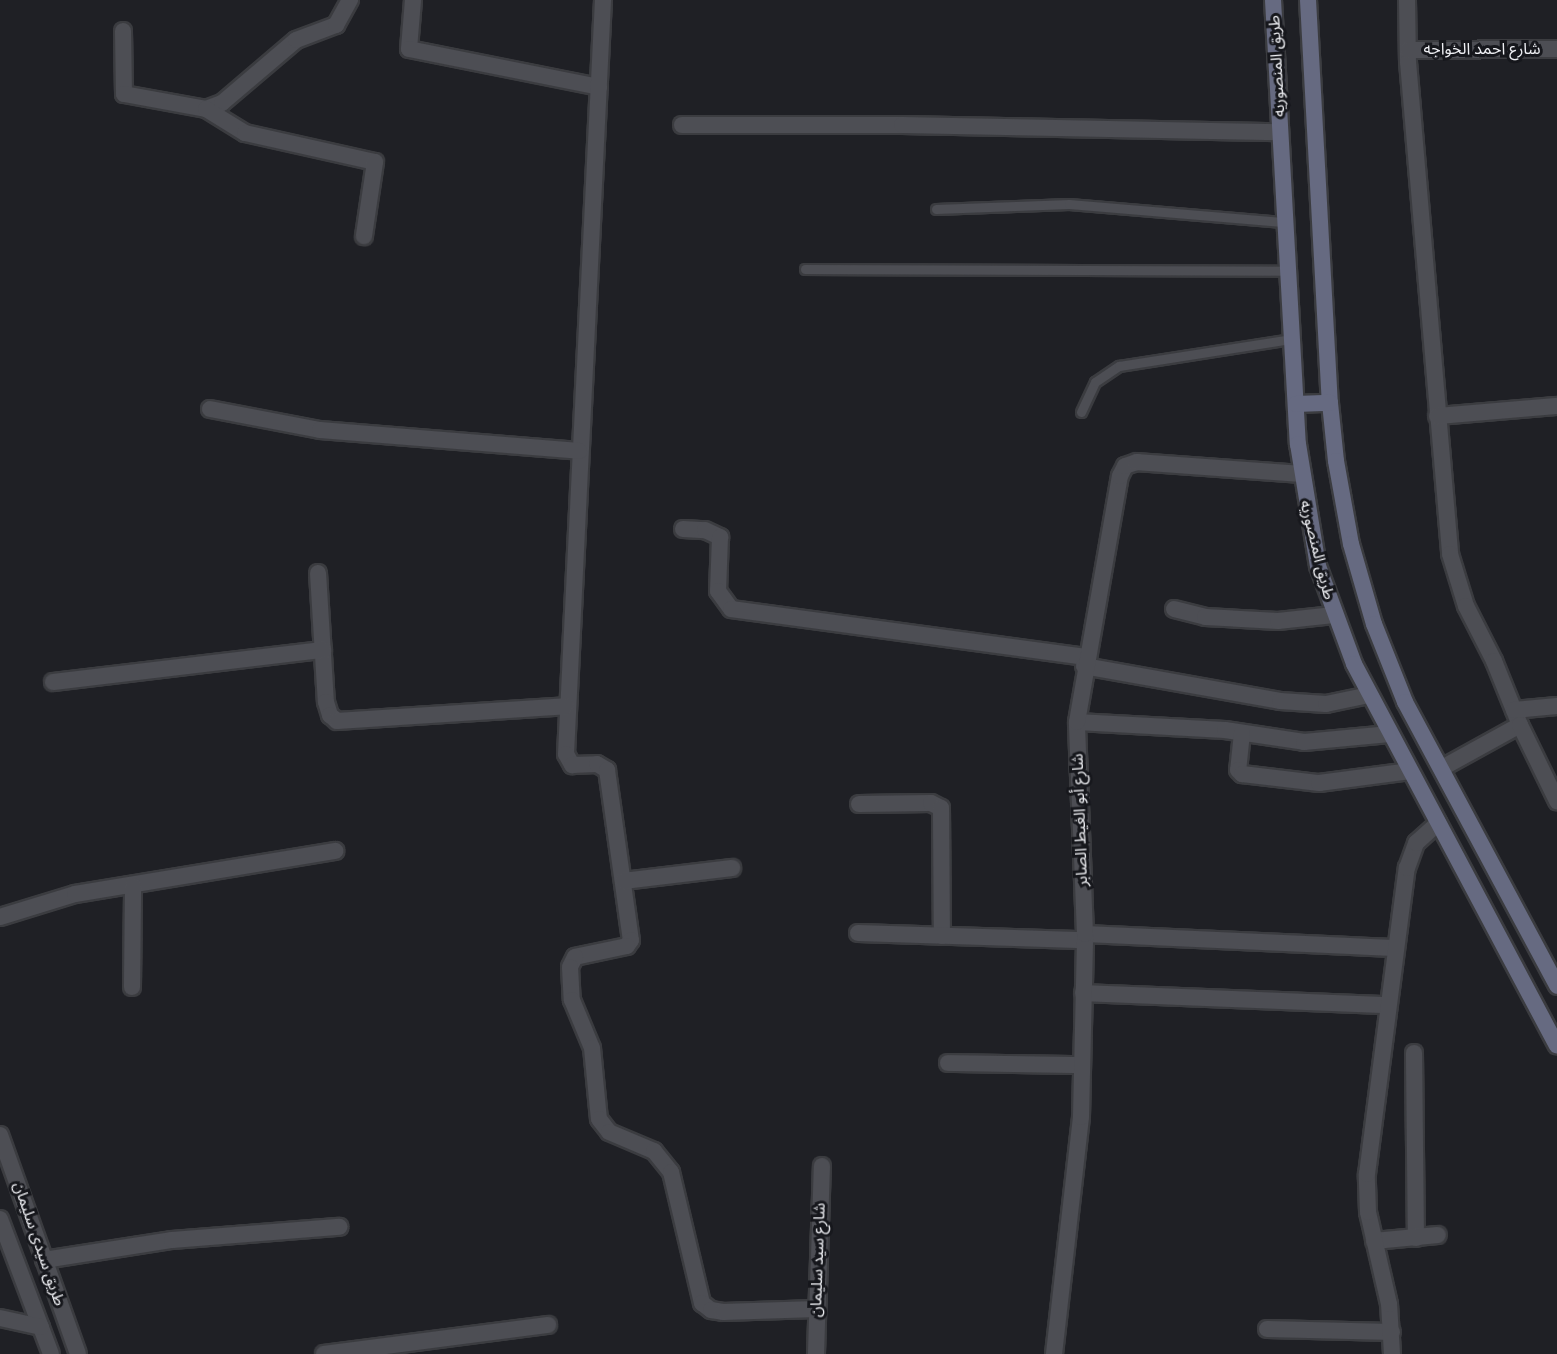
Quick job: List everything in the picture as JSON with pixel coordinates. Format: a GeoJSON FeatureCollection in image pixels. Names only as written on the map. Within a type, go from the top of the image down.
{"type":"FeatureCollection","features":[{"type":"Feature","properties":{"kind":"main road","name":"طريق المنصوريه"},"geometry":{"type":"LineString","coordinates":[[1273,0],[1296,404],[1301,474],[1310,533],[1334,615],[1369,695],[1557,1045]]}},
{"type":"Feature","properties":{"kind":"main road"},"geometry":{"type":"LineString","coordinates":[[1308,0],[1330,403],[1342,502],[1362,585],[1401,692],[1447,765],[1557,986]]}},
{"type":"Feature","properties":{"kind":"main road"},"geometry":{"type":"LineString","coordinates":[[1296,404],[1330,403]]}},
{"type":"Feature","properties":{"kind":"street"},"geometry":{"type":"LineString","coordinates":[[206,109],[222,103],[296,40],[336,25],[350,0]]}},
{"type":"Feature","properties":{"kind":"street"},"geometry":{"type":"LineString","coordinates":[[413,0],[409,49],[599,87]]}},
{"type":"Feature","properties":{"kind":"street"},"geometry":{"type":"LineString","coordinates":[[603,0],[566,706],[567,760],[578,766],[603,766],[609,775],[630,944],[580,955],[570,968],[574,1009],[592,1048],[599,1119],[609,1132],[654,1150],[664,1159],[671,1172],[702,1303],[711,1310],[723,1312],[816,1309]]}},
{"type":"Feature","properties":{"kind":"street"},"geometry":{"type":"LineString","coordinates":[[1407,0],[1408,50],[1450,554],[1466,606],[1557,801]]}},
{"type":"Feature","properties":{"kind":"street"},"geometry":{"type":"LineString","coordinates":[[123,31],[124,94],[206,109],[245,133],[375,162],[364,237]]}},
{"type":"Feature","properties":{"kind":"street","name":"شارع احمد الخواجه"},"geometry":{"type":"LineString","coordinates":[[1408,50],[1557,49]]}},
{"type":"Feature","properties":{"kind":"street"},"geometry":{"type":"LineString","coordinates":[[682,125],[902,124],[1280,132]]}},
{"type":"Feature","properties":{"kind":"street"},"geometry":{"type":"LineString","coordinates":[[1437,416],[1557,406]]}},
{"type":"Feature","properties":{"kind":"street"},"geometry":{"type":"LineString","coordinates":[[210,409],[320,430],[579,451]]}},
{"type":"Feature","properties":{"kind":"street","name":"شارع أبو الغيط الصابر"},"geometry":{"type":"LineString","coordinates":[[1054,1354],[1080,1134],[1085,937],[1077,722],[1085,662],[1120,476],[1125,466],[1137,462],[1301,474]]}},
{"type":"Feature","properties":{"kind":"street"},"geometry":{"type":"LineString","coordinates":[[683,529],[705,530],[720,537],[718,591],[731,609],[1085,662],[1280,701],[1326,704],[1369,695]]}},
{"type":"Feature","properties":{"kind":"street"},"geometry":{"type":"LineString","coordinates":[[318,573],[326,702],[330,715],[337,721],[566,706]]}},
{"type":"Feature","properties":{"kind":"street"},"geometry":{"type":"LineString","coordinates":[[1174,609],[1205,616],[1278,621],[1334,615]]}},
{"type":"Feature","properties":{"kind":"street"},"geometry":{"type":"LineString","coordinates":[[53,682],[323,650]]}},
{"type":"Feature","properties":{"kind":"street"},"geometry":{"type":"LineString","coordinates":[[1447,765],[1491,741],[1517,718],[1557,706]]}},
{"type":"Feature","properties":{"kind":"street"},"geometry":{"type":"LineString","coordinates":[[1077,722],[1242,734],[1304,742],[1390,734]]}},
{"type":"Feature","properties":{"kind":"street"},"geometry":{"type":"LineString","coordinates":[[1242,734],[1238,770],[1242,774],[1319,783],[1410,771]]}},
{"type":"Feature","properties":{"kind":"street"},"geometry":{"type":"LineString","coordinates":[[859,804],[931,803],[941,808],[942,936]]}},
{"type":"Feature","properties":{"kind":"street"},"geometry":{"type":"LineString","coordinates":[[1392,1354],[1389,1304],[1374,1241],[1367,1174],[1394,948],[1410,855],[1438,823]]}},
{"type":"Feature","properties":{"kind":"street"},"geometry":{"type":"LineString","coordinates":[[0,917],[75,894],[335,851]]}},
{"type":"Feature","properties":{"kind":"street"},"geometry":{"type":"LineString","coordinates":[[623,881],[732,868]]}},
{"type":"Feature","properties":{"kind":"street"},"geometry":{"type":"LineString","coordinates":[[132,987],[133,886]]}},
{"type":"Feature","properties":{"kind":"street"},"geometry":{"type":"LineString","coordinates":[[858,933],[1085,937],[1394,948]]}},
{"type":"Feature","properties":{"kind":"street"},"geometry":{"type":"LineString","coordinates":[[1083,993],[1388,1005]]}},
{"type":"Feature","properties":{"kind":"street"},"geometry":{"type":"LineString","coordinates":[[1414,1053],[1416,1238]]}},
{"type":"Feature","properties":{"kind":"street"},"geometry":{"type":"LineString","coordinates":[[948,1063],[1080,1065]]}},
{"type":"Feature","properties":{"kind":"street","name":"طريق سيدى سليمان"},"geometry":{"type":"LineString","coordinates":[[0,1135],[78,1354]]}},
{"type":"Feature","properties":{"kind":"street","name":"شارع سيد سليمان"},"geometry":{"type":"LineString","coordinates":[[816,1354],[822,1166]]}},
{"type":"Feature","properties":{"kind":"street","name":"طريق سيدى سليمان"},"geometry":{"type":"LineString","coordinates":[[0,1219],[51,1354]]}},
{"type":"Feature","properties":{"kind":"street"},"geometry":{"type":"LineString","coordinates":[[44,1260],[172,1239],[339,1227]]}},
{"type":"Feature","properties":{"kind":"street"},"geometry":{"type":"LineString","coordinates":[[1374,1241],[1438,1235]]}},
{"type":"Feature","properties":{"kind":"street"},"geometry":{"type":"LineString","coordinates":[[32,1303],[57,1297]]}},
{"type":"Feature","properties":{"kind":"street"},"geometry":{"type":"LineString","coordinates":[[0,1318],[41,1327]]}},
{"type":"Feature","properties":{"kind":"street"},"geometry":{"type":"LineString","coordinates":[[329,1354],[548,1325]]}},
{"type":"Feature","properties":{"kind":"street"},"geometry":{"type":"LineString","coordinates":[[1267,1329],[1392,1332]]}},
{"type":"Feature","properties":{"kind":"lane"},"geometry":{"type":"LineString","coordinates":[[936,209],[1070,204],[1285,222]]}},
{"type":"Feature","properties":{"kind":"lane"},"geometry":{"type":"LineString","coordinates":[[805,269],[1287,271]]}},
{"type":"Feature","properties":{"kind":"lane"},"geometry":{"type":"LineString","coordinates":[[1081,412],[1095,382],[1119,366],[1292,339]]}}]}
